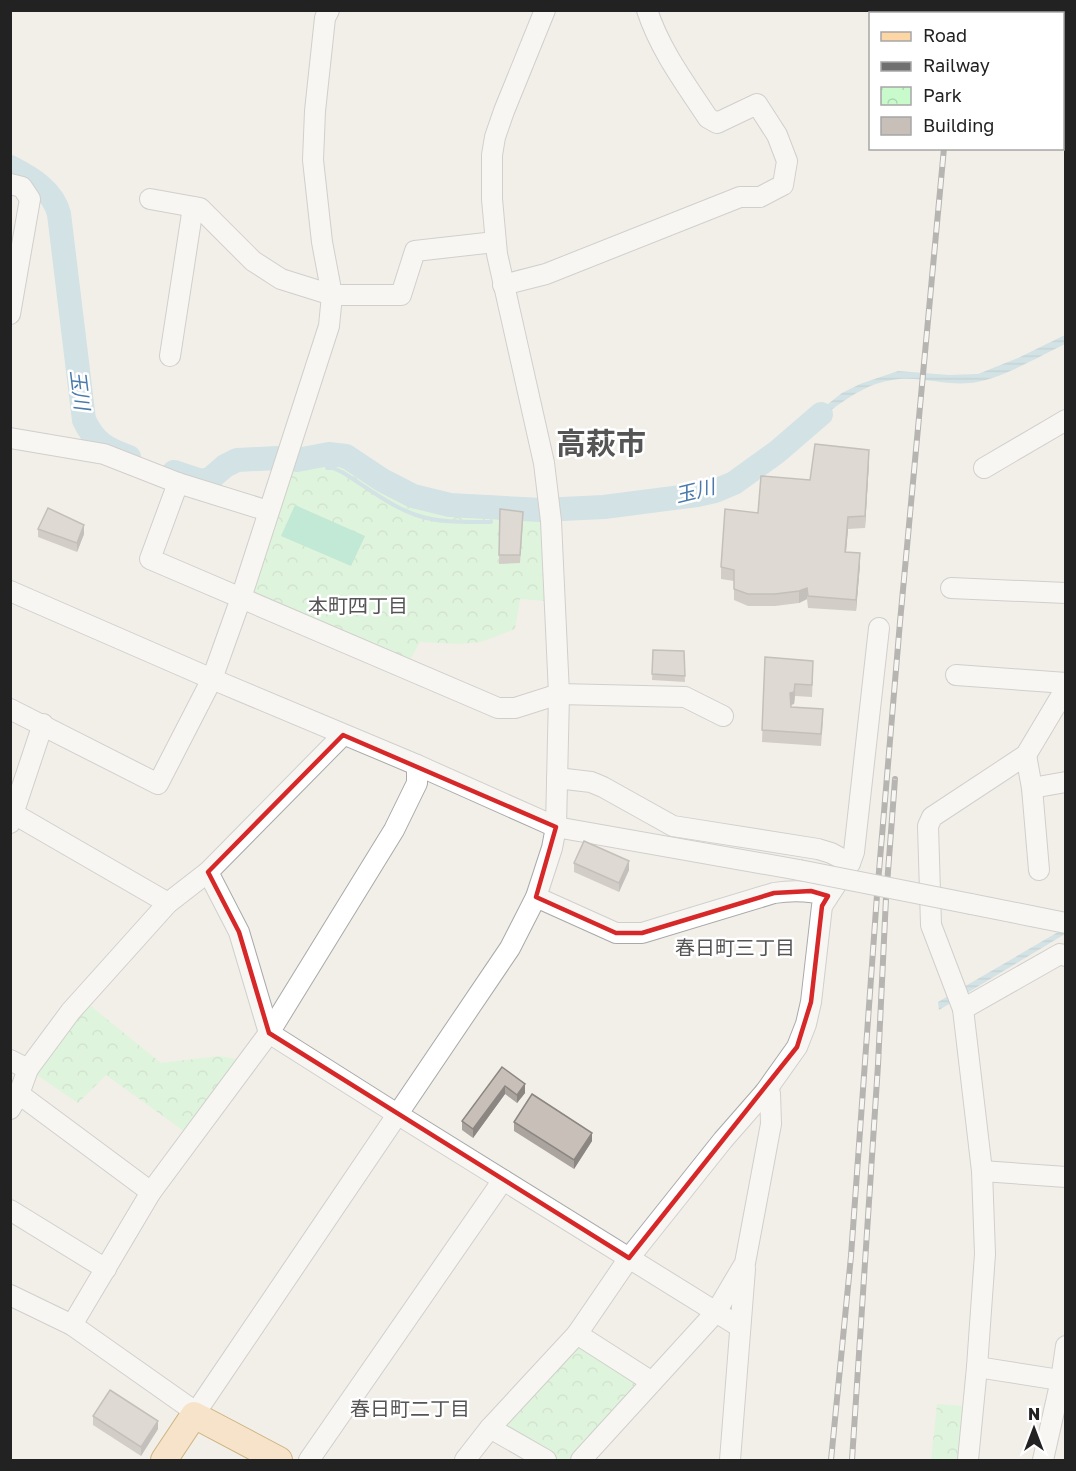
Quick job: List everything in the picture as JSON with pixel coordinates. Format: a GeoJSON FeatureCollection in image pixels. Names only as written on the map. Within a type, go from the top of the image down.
{"type":"FeatureCollection","features":[{"type":"Feature","properties":{"kind":"main road"},"geometry":{"type":"LineString","coordinates":[[164,1461],[194,1415],[279,1461]]}},
{"type":"Feature","properties":{"kind":"street"},"geometry":{"type":"LineString","coordinates":[[10,709],[158,784],[212,679],[241,598],[329,326],[333,295],[322,242],[313,160],[315,111],[325,18],[329,10]]}},
{"type":"Feature","properties":{"kind":"street"},"geometry":{"type":"LineString","coordinates":[[10,1295],[72,1325],[187,1407],[194,1415],[510,948],[536,897],[546,870],[556,827],[559,694],[550,512],[544,463],[495,242],[492,155],[495,137],[545,10]]}},
{"type":"Feature","properties":{"kind":"street"},"geometry":{"type":"LineString","coordinates":[[503,285],[546,273],[740,196],[760,197],[783,185],[787,161],[777,135],[757,104],[717,123],[708,118],[665,54],[654,34],[647,10]]}},
{"type":"Feature","properties":{"kind":"street"},"geometry":{"type":"LineString","coordinates":[[10,184],[22,187],[30,200],[10,314]]}},
{"type":"Feature","properties":{"kind":"street"},"geometry":{"type":"LineString","coordinates":[[150,199],[200,208],[253,261],[281,279],[333,295],[401,295],[415,251],[495,242]]}},
{"type":"Feature","properties":{"kind":"street"},"geometry":{"type":"LineString","coordinates":[[170,356],[193,207]]}},
{"type":"Feature","properties":{"kind":"street"},"geometry":{"type":"LineString","coordinates":[[984,468],[1065,420]]}},
{"type":"Feature","properties":{"kind":"street"},"geometry":{"type":"LineString","coordinates":[[10,438],[104,454],[178,483],[268,511]]}},
{"type":"Feature","properties":{"kind":"street"},"geometry":{"type":"LineString","coordinates":[[178,483],[150,559],[498,708],[514,708],[559,694],[685,697],[723,716]]}},
{"type":"Feature","properties":{"kind":"street"},"geometry":{"type":"LineString","coordinates":[[951,588],[1065,593]]}},
{"type":"Feature","properties":{"kind":"street"},"geometry":{"type":"LineString","coordinates":[[10,591],[556,827],[799,870],[1065,923]]}},
{"type":"Feature","properties":{"kind":"street"},"geometry":{"type":"LineString","coordinates":[[465,1461],[490,1428],[577,1334],[629,1258],[723,1140],[765,1092],[797,1047],[811,1002],[822,906],[850,863],[854,852],[879,628]]}},
{"type":"Feature","properties":{"kind":"street"},"geometry":{"type":"LineString","coordinates":[[956,675],[1065,683]]}},
{"type":"Feature","properties":{"kind":"street"},"geometry":{"type":"LineString","coordinates":[[968,1461],[985,1254],[982,1171],[963,1009],[932,925],[928,826],[932,817],[1026,755],[1065,688]]}},
{"type":"Feature","properties":{"kind":"street"},"geometry":{"type":"LineString","coordinates":[[43,724],[12,819],[168,903]]}},
{"type":"Feature","properties":{"kind":"street"},"geometry":{"type":"LineString","coordinates":[[151,1192],[15,1101],[28,1069],[71,1011],[168,903],[208,872],[343,735]]}},
{"type":"Feature","properties":{"kind":"street"},"geometry":{"type":"LineString","coordinates":[[1026,755],[1032,788],[1039,870]]}},
{"type":"Feature","properties":{"kind":"street"},"geometry":{"type":"LineString","coordinates":[[72,1325],[151,1192],[269,1033],[394,830],[417,783],[417,765]]}},
{"type":"Feature","properties":{"kind":"street"},"geometry":{"type":"LineString","coordinates":[[557,778],[591,782],[673,826],[818,849],[850,863]]}},
{"type":"Feature","properties":{"kind":"street"},"geometry":{"type":"LineString","coordinates":[[1032,788],[1065,782]]}},
{"type":"Feature","properties":{"kind":"street"},"geometry":{"type":"LineString","coordinates":[[208,872],[239,932],[269,1033],[740,1327]]}},
{"type":"Feature","properties":{"kind":"street"},"geometry":{"type":"LineString","coordinates":[[536,897],[616,933],[626,934],[642,933],[774,893],[794,890],[811,891],[828,896]]}},
{"type":"Feature","properties":{"kind":"street"},"geometry":{"type":"LineString","coordinates":[[963,1009],[1060,954],[1065,956]]}},
{"type":"Feature","properties":{"kind":"street"},"geometry":{"type":"LineString","coordinates":[[10,1060],[28,1069]]}},
{"type":"Feature","properties":{"kind":"street"},"geometry":{"type":"LineString","coordinates":[[730,1461],[745,1263],[771,1124],[770,1093],[765,1092]]}},
{"type":"Feature","properties":{"kind":"street"},"geometry":{"type":"LineString","coordinates":[[982,1171],[1065,1177]]}},
{"type":"Feature","properties":{"kind":"street"},"geometry":{"type":"LineString","coordinates":[[309,1461],[502,1180]]}},
{"type":"Feature","properties":{"kind":"street"},"geometry":{"type":"LineString","coordinates":[[10,1210],[106,1269]]}},
{"type":"Feature","properties":{"kind":"street"},"geometry":{"type":"LineString","coordinates":[[580,1461],[716,1312],[745,1263]]}},
{"type":"Feature","properties":{"kind":"street"},"geometry":{"type":"LineString","coordinates":[[577,1334],[652,1382]]}},
{"type":"Feature","properties":{"kind":"street"},"geometry":{"type":"LineString","coordinates":[[1043,1461],[1063,1381],[1065,1346]]}},
{"type":"Feature","properties":{"kind":"street"},"geometry":{"type":"LineString","coordinates":[[977,1367],[1063,1381]]}},
{"type":"Feature","properties":{"kind":"street"},"geometry":{"type":"LineString","coordinates":[[490,1428],[546,1461]]}},
{"type":"Feature","properties":{"kind":"highlighted area"},"geometry":{"type":"Polygon","coordinates":[[[343,735],[556,827],[536,897],[616,933],[642,933],[774,893],[811,891],[828,896],[822,906],[811,1002],[797,1047],[629,1258],[269,1033],[239,932],[208,872],[343,735]]]}},
{"type":"Feature","properties":{"kind":"green space"},"geometry":{"type":"Polygon","coordinates":[[[337,454],[398,489],[425,499],[541,510],[545,601],[520,599],[515,629],[481,642],[460,644],[420,642],[407,665],[243,595],[283,470],[308,458],[337,454]]]}},
{"type":"Feature","properties":{"kind":"green space"},"geometry":{"type":"Polygon","coordinates":[[[295,505],[365,536],[351,566],[281,536],[295,505]]]}},
{"type":"Feature","properties":{"kind":"green space"},"geometry":{"type":"Polygon","coordinates":[[[82,999],[161,1063],[219,1056],[248,1061],[192,1137],[106,1075],[78,1103],[28,1069],[82,999]]]}},
{"type":"Feature","properties":{"kind":"green space"},"geometry":{"type":"Polygon","coordinates":[[[577,1334],[652,1382],[581,1460],[546,1460],[490,1428],[577,1334]]]}},
{"type":"Feature","properties":{"kind":"green space"},"geometry":{"type":"Polygon","coordinates":[[[937,1404],[965,1406],[959,1460],[931,1460],[937,1404]]]}},
{"type":"Feature","properties":{"kind":"water"},"geometry":{"type":"Polygon","coordinates":[[[1065,335],[1065,344],[1010,371],[977,382],[958,383],[918,379],[884,381],[844,401],[797,438],[792,432],[842,393],[860,384],[898,371],[949,375],[978,374],[1065,335]]]}},
{"type":"Feature","properties":{"kind":"water"},"geometry":{"type":"Polygon","coordinates":[[[1065,928],[1065,934],[939,1010],[938,1002],[1065,928]]]}},
{"type":"Feature","properties":{"kind":"building"},"geometry":{"type":"Polygon","coordinates":[[[815,444],[869,450],[865,516],[848,517],[845,552],[860,553],[856,600],[808,596],[807,588],[775,594],[748,594],[734,589],[734,570],[721,567],[725,509],[758,513],[761,476],[810,480],[815,444]]]}},
{"type":"Feature","properties":{"kind":"building"},"geometry":{"type":"Polygon","coordinates":[[[48,508],[84,525],[77,543],[38,529],[48,508]]]}},
{"type":"Feature","properties":{"kind":"building"},"geometry":{"type":"Polygon","coordinates":[[[500,509],[523,512],[520,555],[499,555],[500,509]]]}},
{"type":"Feature","properties":{"kind":"building"},"geometry":{"type":"Polygon","coordinates":[[[653,650],[684,651],[685,676],[652,674],[653,650]]]}},
{"type":"Feature","properties":{"kind":"building"},"geometry":{"type":"Polygon","coordinates":[[[765,657],[813,661],[812,685],[795,684],[794,692],[790,693],[791,707],[823,709],[821,734],[762,730],[765,657]]]}},
{"type":"Feature","properties":{"kind":"building"},"geometry":{"type":"Polygon","coordinates":[[[584,841],[629,861],[619,883],[574,863],[584,841]]]}},
{"type":"Feature","properties":{"kind":"building"},"geometry":{"type":"Polygon","coordinates":[[[502,1067],[525,1084],[517,1095],[505,1086],[473,1129],[462,1121],[502,1067]]]}},
{"type":"Feature","properties":{"kind":"building"},"geometry":{"type":"Polygon","coordinates":[[[532,1094],[592,1133],[574,1160],[514,1122],[532,1094]]]}},
{"type":"Feature","properties":{"kind":"building"},"geometry":{"type":"Polygon","coordinates":[[[110,1390],[158,1421],[141,1447],[93,1416],[110,1390]]]}},
{"type":"Feature","properties":{"kind":"waterway","name":"玉川"},"geometry":{"type":"LineString","coordinates":[[10,167],[46,191],[56,206],[59,214],[84,420],[97,440],[129,457]]}},
{"type":"Feature","properties":{"kind":"waterway","name":"玉川"},"geometry":{"type":"LineString","coordinates":[[297,460],[329,454],[346,456],[382,480],[413,496],[450,505],[541,510],[604,507],[697,495],[734,483],[777,452],[821,414]]}},
{"type":"Feature","properties":{"kind":"waterway","name":"玉川"},"geometry":{"type":"LineString","coordinates":[[174,472],[201,481],[210,479],[225,466],[237,460],[277,458]]}},
{"type":"Feature","properties":{"kind":"waterway"},"geometry":{"type":"LineString","coordinates":[[327,468],[342,472],[387,501],[425,518],[443,521],[491,522]]}},
{"type":"Feature","properties":{"kind":"railway"},"geometry":{"type":"LineString","coordinates":[[831,1460],[851,1256],[877,895],[900,622],[944,150]]}},
{"type":"Feature","properties":{"kind":"railway"},"geometry":{"type":"LineString","coordinates":[[852,1460],[895,779]]}},
{"type":"Feature","properties":{"kind":"district","name":"高萩市"},"geometry":{"type":"Point","coordinates":[601,444]}},
{"type":"Feature","properties":{"kind":"district","name":"本町四丁目"},"geometry":{"type":"Point","coordinates":[358,606]}},
{"type":"Feature","properties":{"kind":"district","name":"春日町三丁目"},"geometry":{"type":"Point","coordinates":[735,948]}},
{"type":"Feature","properties":{"kind":"district","name":"春日町二丁目"},"geometry":{"type":"Point","coordinates":[410,1409]}}]}
